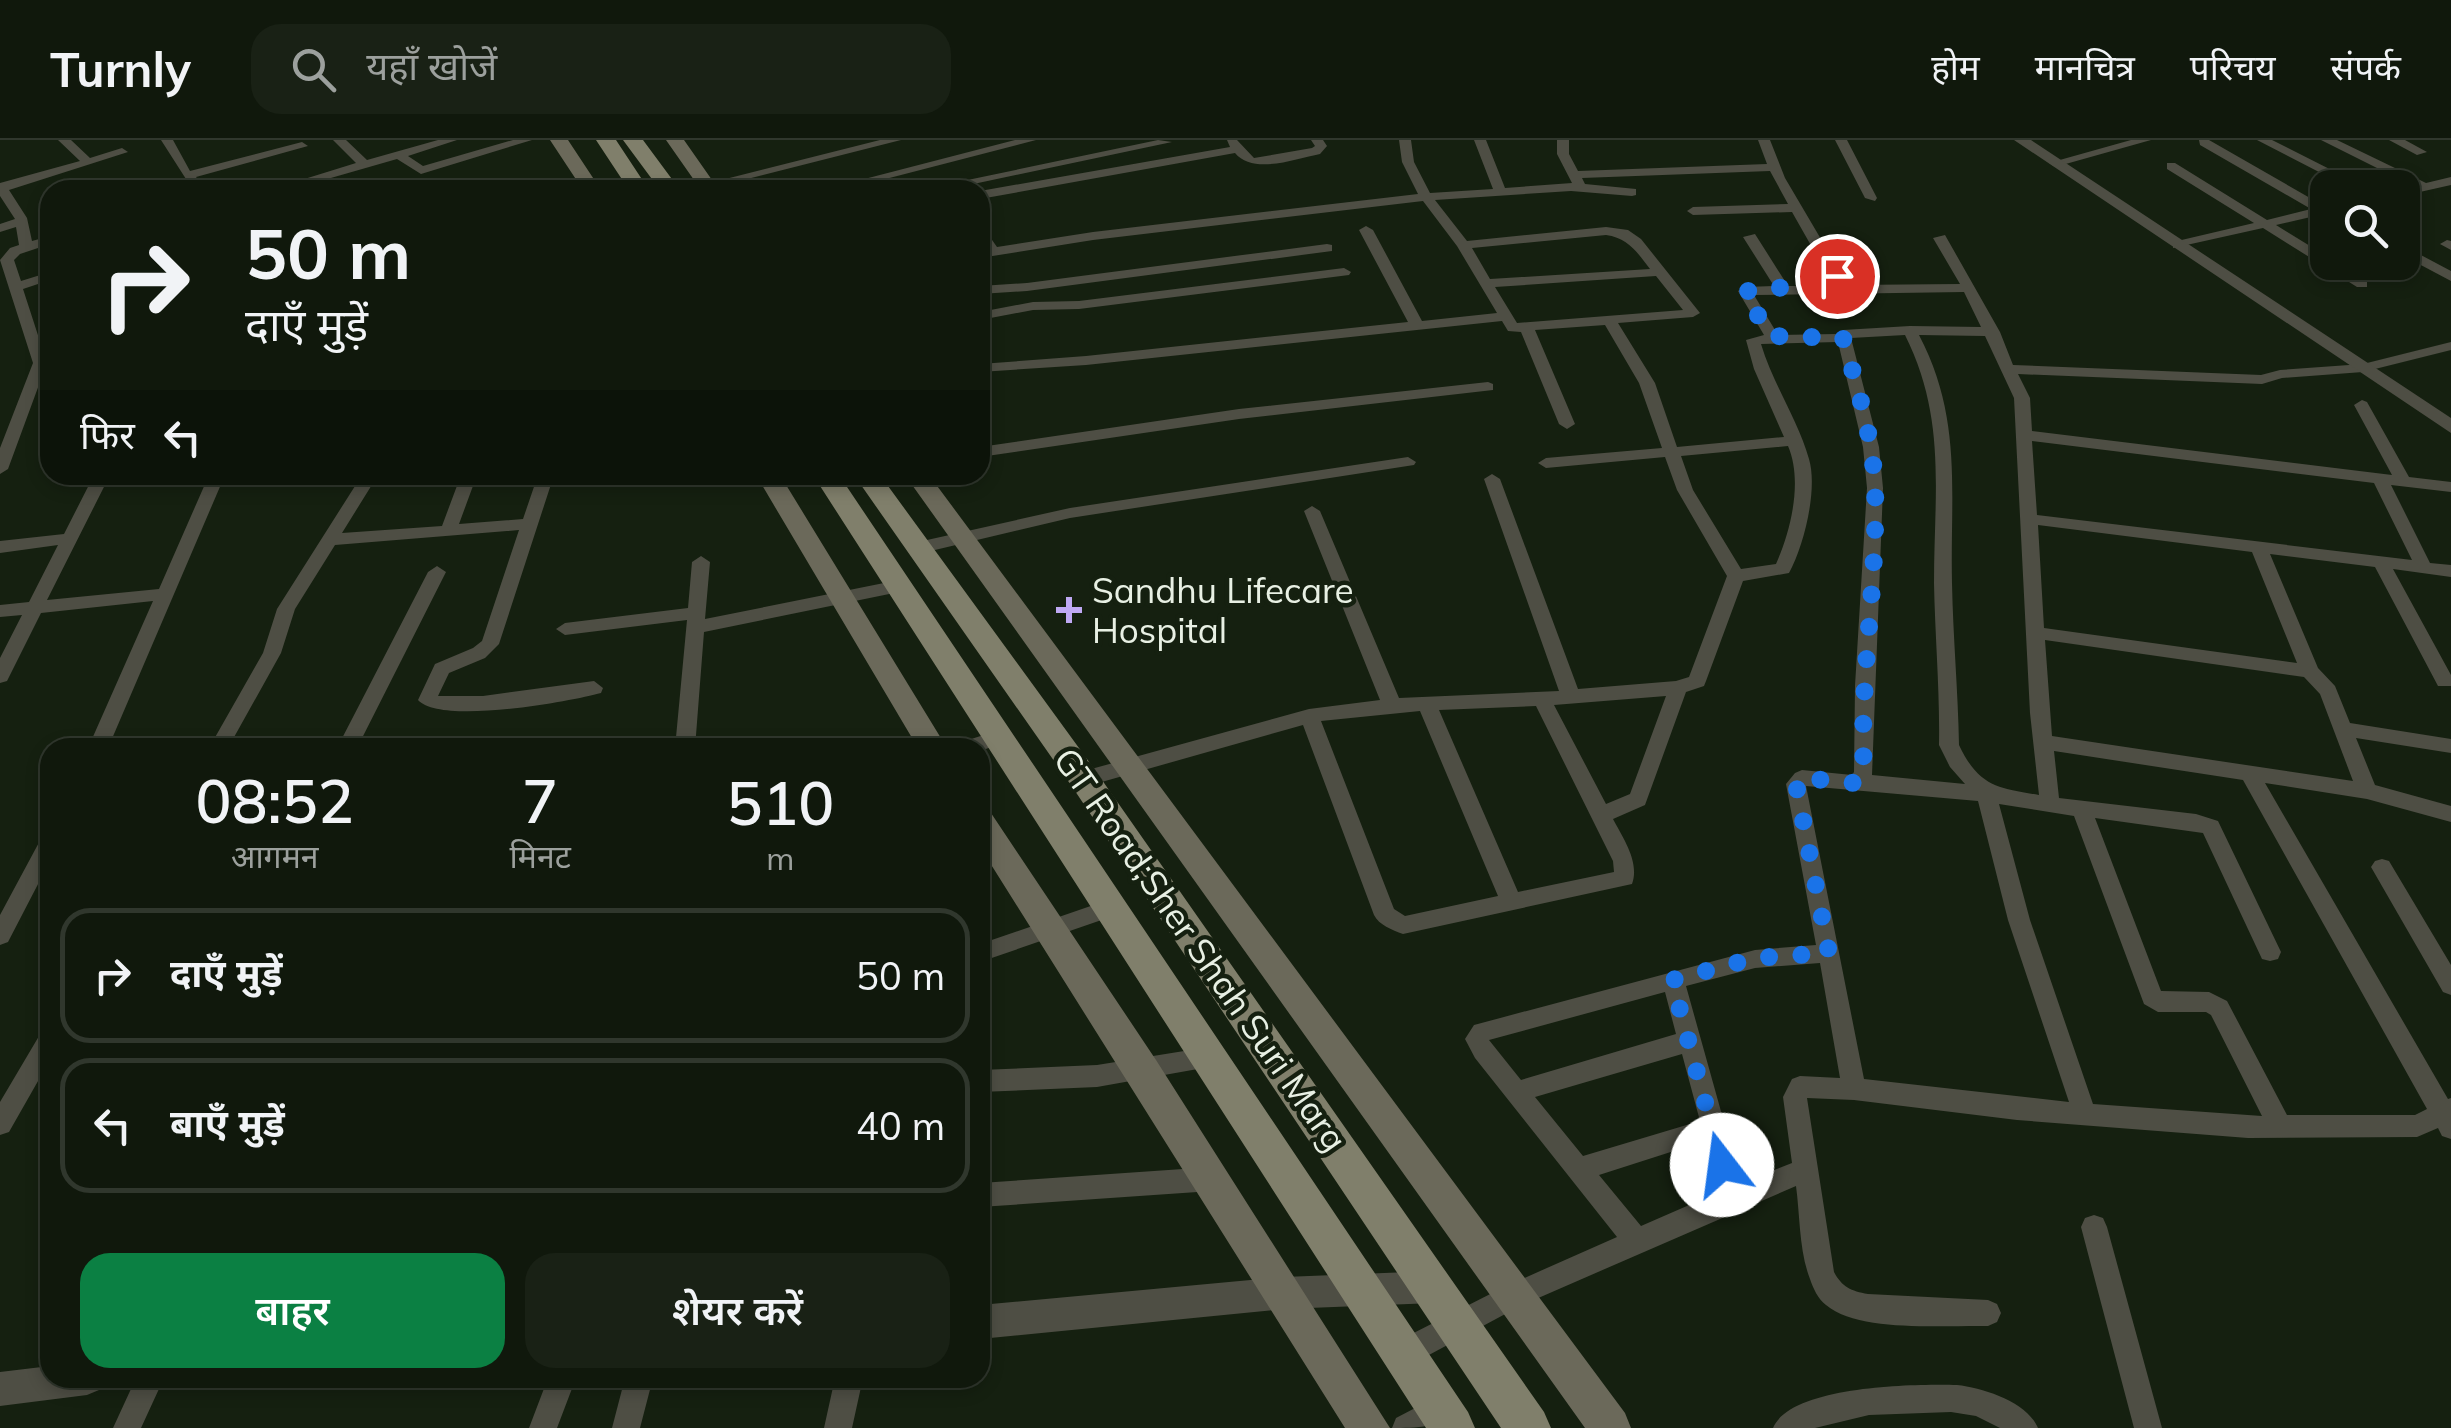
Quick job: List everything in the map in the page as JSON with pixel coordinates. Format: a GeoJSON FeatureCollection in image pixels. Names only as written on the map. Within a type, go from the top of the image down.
{"type":"FeatureCollection","features":[{"type":"Feature","properties":{"kind":"main road"},"geometry":{"type":"LineString","coordinates":[[559,140],[585,180]]}},
{"type":"Feature","properties":{"kind":"main road"},"geometry":{"type":"LineString","coordinates":[[606,140],[632,180]]}},
{"type":"Feature","properties":{"kind":"main road"},"geometry":{"type":"LineString","coordinates":[[633,140],[663,180]]}},
{"type":"Feature","properties":{"kind":"main road"},"geometry":{"type":"LineString","coordinates":[[674,140],[697,180]]}},
{"type":"Feature","properties":{"kind":"main road"},"geometry":{"type":"LineString","coordinates":[[774,485],[927,738]]}},
{"type":"Feature","properties":{"kind":"main road","name":"GT Road;Sher Shah Suri Marg"},"geometry":{"type":"LineString","coordinates":[[833,485],[899,586],[980,738]]}},
{"type":"Feature","properties":{"kind":"main road","name":"GT Road;Sher Shah Suri Marg"},"geometry":{"type":"LineString","coordinates":[[877,485],[1084,779],[1528,1428]]}},
{"type":"Feature","properties":{"kind":"main road"},"geometry":{"type":"LineString","coordinates":[[924,485],[1610,1428]]}},
{"type":"Feature","properties":{"kind":"main road","name":"GT Road;Sher Shah Suri Marg"},"geometry":{"type":"LineString","coordinates":[[990,752],[1111,908],[1446,1419]]}},
{"type":"Feature","properties":{"kind":"main road"},"geometry":{"type":"LineString","coordinates":[[990,838],[1369,1428]]}},
{"type":"Feature","properties":{"kind":"street"},"geometry":{"type":"LineString","coordinates":[[64,140],[88,162]]}},
{"type":"Feature","properties":{"kind":"street"},"geometry":{"type":"LineString","coordinates":[[168,140],[191,180]]}},
{"type":"Feature","properties":{"kind":"street"},"geometry":{"type":"LineString","coordinates":[[339,140],[364,164]]}},
{"type":"Feature","properties":{"kind":"street"},"geometry":{"type":"LineString","coordinates":[[399,155],[422,170],[526,140]]}},
{"type":"Feature","properties":{"kind":"street"},"geometry":{"type":"LineString","coordinates":[[734,180],[896,140]]}},
{"type":"Feature","properties":{"kind":"street"},"geometry":{"type":"LineString","coordinates":[[868,180],[1030,140]]}},
{"type":"Feature","properties":{"kind":"street"},"geometry":{"type":"LineString","coordinates":[[990,193],[1234,145],[1246,159],[1256,162],[1316,151],[1321,146],[1317,140]]}},
{"type":"Feature","properties":{"kind":"street"},"geometry":{"type":"LineString","coordinates":[[1424,140],[1405,140],[1408,162],[1426,197],[1463,245],[1513,328],[1528,330],[1692,314],[1636,242],[1616,232],[1463,245]]}},
{"type":"Feature","properties":{"kind":"street"},"geometry":{"type":"LineString","coordinates":[[1480,140],[1501,193]]}},
{"type":"Feature","properties":{"kind":"street"},"geometry":{"type":"LineString","coordinates":[[1577,181],[1564,154],[1563,140],[1581,140]]}},
{"type":"Feature","properties":{"kind":"street"},"geometry":{"type":"LineString","coordinates":[[1764,140],[1795,208],[1842,287]]}},
{"type":"Feature","properties":{"kind":"street"},"geometry":{"type":"LineString","coordinates":[[1841,140],[1872,198]]}},
{"type":"Feature","properties":{"kind":"street"},"geometry":{"type":"LineString","coordinates":[[2020,140],[2451,427]]}},
{"type":"Feature","properties":{"kind":"street"},"geometry":{"type":"LineString","coordinates":[[2055,163],[2145,140]]}},
{"type":"Feature","properties":{"kind":"street"},"geometry":{"type":"LineString","coordinates":[[2263,140],[2324,170]]}},
{"type":"Feature","properties":{"kind":"street"},"geometry":{"type":"LineString","coordinates":[[2327,140],[2425,187]]}},
{"type":"Feature","properties":{"kind":"street"},"geometry":{"type":"LineString","coordinates":[[2395,140],[2421,152]]}},
{"type":"Feature","properties":{"kind":"street"},"geometry":{"type":"LineString","coordinates":[[310,180],[442,141]]}},
{"type":"Feature","properties":{"kind":"street"},"geometry":{"type":"LineString","coordinates":[[972,180],[1166,142]]}},
{"type":"Feature","properties":{"kind":"street"},"geometry":{"type":"LineString","coordinates":[[2204,142],[2310,202]]}},
{"type":"Feature","properties":{"kind":"street"},"geometry":{"type":"LineString","coordinates":[[188,176],[302,146]]}},
{"type":"Feature","properties":{"kind":"street"},"geometry":{"type":"LineString","coordinates":[[26,247],[21,221],[0,188],[122,152]]}},
{"type":"Feature","properties":{"kind":"street"},"geometry":{"type":"LineString","coordinates":[[979,152],[998,173]]}},
{"type":"Feature","properties":{"kind":"street"},"geometry":{"type":"LineString","coordinates":[[2172,166],[2362,284]]}},
{"type":"Feature","properties":{"kind":"street"},"geometry":{"type":"LineString","coordinates":[[990,252],[1426,197],[1774,167]]}},
{"type":"Feature","properties":{"kind":"street"},"geometry":{"type":"LineString","coordinates":[[1577,181],[1632,192]]}},
{"type":"Feature","properties":{"kind":"street"},"geometry":{"type":"LineString","coordinates":[[2420,188],[2451,181]]}},
{"type":"Feature","properties":{"kind":"street"},"geometry":{"type":"LineString","coordinates":[[1694,210],[1795,208]]}},
{"type":"Feature","properties":{"kind":"street"},"geometry":{"type":"LineString","coordinates":[[2178,245],[2310,213]]}},
{"type":"Feature","properties":{"kind":"street"},"geometry":{"type":"LineString","coordinates":[[0,228],[21,221]]}},
{"type":"Feature","properties":{"kind":"street"},"geometry":{"type":"LineString","coordinates":[[1366,230],[1417,326]]}},
{"type":"Feature","properties":{"kind":"street"},"geometry":{"type":"LineString","coordinates":[[1750,237],[1782,288]]}},
{"type":"Feature","properties":{"kind":"street"},"geometry":{"type":"LineString","coordinates":[[1940,238],[1993,332],[2022,398],[2050,805]]}},
{"type":"Feature","properties":{"kind":"street"},"geometry":{"type":"LineString","coordinates":[[0,470],[31,406],[40,363],[7,260],[9,254],[40,243]]}},
{"type":"Feature","properties":{"kind":"street"},"geometry":{"type":"LineString","coordinates":[[990,289],[1326,248]]}},
{"type":"Feature","properties":{"kind":"street"},"geometry":{"type":"LineString","coordinates":[[2420,259],[2451,277]]}},
{"type":"Feature","properties":{"kind":"street"},"geometry":{"type":"LineString","coordinates":[[990,314],[1032,306],[1078,306],[1344,272]]}},
{"type":"Feature","properties":{"kind":"street"},"geometry":{"type":"LineString","coordinates":[[1485,283],[1660,272]]}},
{"type":"Feature","properties":{"kind":"street"},"geometry":{"type":"LineString","coordinates":[[16,287],[40,279]]}},
{"type":"Feature","properties":{"kind":"street"},"geometry":{"type":"LineString","coordinates":[[1772,336],[1743,293],[1748,289],[1970,288]]}},
{"type":"Feature","properties":{"kind":"street"},"geometry":{"type":"LineString","coordinates":[[990,367],[1024,362],[1059,364],[1232,342],[1504,317]]}},
{"type":"Feature","properties":{"kind":"street"},"geometry":{"type":"LineString","coordinates":[[1084,779],[1310,716],[1426,702],[1542,699],[1678,688],[1698,680],[1736,576],[1685,490],[1646,383],[1609,320]]}},
{"type":"Feature","properties":{"kind":"street"},"geometry":{"type":"LineString","coordinates":[[1528,330],[1567,424]]}},
{"type":"Feature","properties":{"kind":"street"},"geometry":{"type":"LineString","coordinates":[[1736,576],[1777,572],[1788,558],[1803,474],[1794,440],[1752,347],[1756,338],[1843,338],[1848,333],[1910,330],[1993,332]]}},
{"type":"Feature","properties":{"kind":"street"},"geometry":{"type":"LineString","coordinates":[[1910,330],[1926,357],[1946,433],[1944,577],[1949,745],[1957,762],[1986,794],[2018,920],[2084,1112]]}},
{"type":"Feature","properties":{"kind":"street"},"geometry":{"type":"LineString","coordinates":[[1843,338],[1871,447],[1875,488],[1864,686],[1864,772],[1858,781]]}},
{"type":"Feature","properties":{"kind":"street"},"geometry":{"type":"LineString","coordinates":[[2010,369],[2262,380],[2276,374],[2363,368],[2450,341]]}},
{"type":"Feature","properties":{"kind":"street"},"geometry":{"type":"LineString","coordinates":[[990,451],[1239,414],[1488,388]]}},
{"type":"Feature","properties":{"kind":"street"},"geometry":{"type":"LineString","coordinates":[[2362,405],[2403,481]]}},
{"type":"Feature","properties":{"kind":"street"},"geometry":{"type":"LineString","coordinates":[[2023,435],[2451,487]]}},
{"type":"Feature","properties":{"kind":"street"},"geometry":{"type":"LineString","coordinates":[[1546,463],[1794,440]]}},
{"type":"Feature","properties":{"kind":"street"},"geometry":{"type":"LineString","coordinates":[[918,548],[960,536],[1168,496],[1408,462]]}},
{"type":"Feature","properties":{"kind":"street"},"geometry":{"type":"LineString","coordinates":[[1492,479],[1571,697]]}},
{"type":"Feature","properties":{"kind":"street"},"geometry":{"type":"LineString","coordinates":[[2380,479],[2424,567]]}},
{"type":"Feature","properties":{"kind":"street"},"geometry":{"type":"LineString","coordinates":[[0,676],[97,485]]}},
{"type":"Feature","properties":{"kind":"street"},"geometry":{"type":"LineString","coordinates":[[102,738],[213,485]]}},
{"type":"Feature","properties":{"kind":"street"},"geometry":{"type":"LineString","coordinates":[[224,738],[272,653],[286,609],[364,485]]}},
{"type":"Feature","properties":{"kind":"street"},"geometry":{"type":"LineString","coordinates":[[448,530],[465,485]]}},
{"type":"Feature","properties":{"kind":"street"},"geometry":{"type":"LineString","coordinates":[[543,485],[490,644],[442,670],[427,700],[439,704],[594,688]]}},
{"type":"Feature","properties":{"kind":"street"},"geometry":{"type":"LineString","coordinates":[[1312,510],[1392,705]]}},
{"type":"Feature","properties":{"kind":"street"},"geometry":{"type":"LineString","coordinates":[[2029,519],[2451,571]]}},
{"type":"Feature","properties":{"kind":"street"},"geometry":{"type":"LineString","coordinates":[[329,540],[530,524]]}},
{"type":"Feature","properties":{"kind":"street"},"geometry":{"type":"LineString","coordinates":[[0,548],[72,538]]}},
{"type":"Feature","properties":{"kind":"street"},"geometry":{"type":"LineString","coordinates":[[2259,547],[2310,672],[2328,691],[2367,791]]}},
{"type":"Feature","properties":{"kind":"street"},"geometry":{"type":"LineString","coordinates":[[687,738],[701,562]]}},
{"type":"Feature","properties":{"kind":"street"},"geometry":{"type":"LineString","coordinates":[[2381,563],[2445,681]]}},
{"type":"Feature","properties":{"kind":"street"},"geometry":{"type":"LineString","coordinates":[[353,738],[437,572]]}},
{"type":"Feature","properties":{"kind":"street"},"geometry":{"type":"LineString","coordinates":[[565,629],[697,620],[899,586]]}},
{"type":"Feature","properties":{"kind":"street"},"geometry":{"type":"LineString","coordinates":[[0,612],[165,594]]}},
{"type":"Feature","properties":{"kind":"street"},"geometry":{"type":"LineString","coordinates":[[2037,633],[2310,672]]}},
{"type":"Feature","properties":{"kind":"street"},"geometry":{"type":"LineString","coordinates":[[1601,815],[1638,800],[1678,688]]}},
{"type":"Feature","properties":{"kind":"street"},"geometry":{"type":"LineString","coordinates":[[1310,716],[1383,910],[1391,921],[1403,925],[1625,878],[1623,861],[1542,699]]}},
{"type":"Feature","properties":{"kind":"street"},"geometry":{"type":"LineString","coordinates":[[1426,702],[1512,904]]}},
{"type":"Feature","properties":{"kind":"street"},"geometry":{"type":"LineString","coordinates":[[2344,729],[2451,746]]}},
{"type":"Feature","properties":{"kind":"street"},"geometry":{"type":"LineString","coordinates":[[2043,742],[2367,791],[2451,814]]}},
{"type":"Feature","properties":{"kind":"street"},"geometry":{"type":"LineString","coordinates":[[1988,1313],[1868,1308],[1843,1302],[1830,1292],[1821,1274],[1795,1107],[1800,1087],[1854,1089],[2018,1109],[2280,1127],[2417,1126],[2448,1116],[2249,772]]}},
{"type":"Feature","properties":{"kind":"street"},"geometry":{"type":"LineString","coordinates":[[1854,1089],[1796,784],[1802,778],[1986,794],[2211,827],[2270,952]]}},
{"type":"Feature","properties":{"kind":"street"},"geometry":{"type":"LineString","coordinates":[[2082,811],[2152,998],[2158,1002],[2209,1002],[2218,1008],[2280,1127]]}},
{"type":"Feature","properties":{"kind":"street"},"geometry":{"type":"LineString","coordinates":[[0,936],[40,861]]}},
{"type":"Feature","properties":{"kind":"street"},"geometry":{"type":"LineString","coordinates":[[2382,868],[2451,985]]}},
{"type":"Feature","properties":{"kind":"street"},"geometry":{"type":"LineString","coordinates":[[26,889],[40,890]]}},
{"type":"Feature","properties":{"kind":"street"},"geometry":{"type":"LineString","coordinates":[[990,950],[1111,908]]}},
{"type":"Feature","properties":{"kind":"street"},"geometry":{"type":"LineString","coordinates":[[1636,1239],[1478,1044],[1477,1036],[1755,958],[1829,953]]}},
{"type":"Feature","properties":{"kind":"street"},"geometry":{"type":"LineString","coordinates":[[1672,980],[1733,1198]]}},
{"type":"Feature","properties":{"kind":"street"},"geometry":{"type":"LineString","coordinates":[[1517,1092],[1689,1041]]}},
{"type":"Feature","properties":{"kind":"street"},"geometry":{"type":"LineString","coordinates":[[0,1124],[40,1055]]}},
{"type":"Feature","properties":{"kind":"street"},"geometry":{"type":"LineString","coordinates":[[990,1079],[1143,1071],[1209,1057]]}},
{"type":"Feature","properties":{"kind":"street"},"geometry":{"type":"LineString","coordinates":[[1580,1169],[1712,1128]]}},
{"type":"Feature","properties":{"kind":"street"},"geometry":{"type":"LineString","coordinates":[[1404,1353],[1458,1323],[1636,1239],[1806,1170]]}},
{"type":"Feature","properties":{"kind":"street"},"geometry":{"type":"LineString","coordinates":[[990,1194],[1212,1179]]}},
{"type":"Feature","properties":{"kind":"street"},"geometry":{"type":"LineString","coordinates":[[2094,1227],[2148,1428]]}},
{"type":"Feature","properties":{"kind":"street"},"geometry":{"type":"LineString","coordinates":[[990,1321],[1361,1287],[1434,1287]]}},
{"type":"Feature","properties":{"kind":"street"},"geometry":{"type":"LineString","coordinates":[[0,1389],[40,1384]]}},
{"type":"Feature","properties":{"kind":"street"},"geometry":{"type":"LineString","coordinates":[[127,1428],[145,1388]]}},
{"type":"Feature","properties":{"kind":"street"},"geometry":{"type":"LineString","coordinates":[[544,1428],[558,1388]]}},
{"type":"Feature","properties":{"kind":"street"},"geometry":{"type":"LineString","coordinates":[[626,1428],[636,1388]]}},
{"type":"Feature","properties":{"kind":"street"},"geometry":{"type":"LineString","coordinates":[[838,1428],[847,1388]]}},
{"type":"Feature","properties":{"kind":"street"},"geometry":{"type":"LineString","coordinates":[[1786,1428],[1807,1415],[1837,1405],[1942,1399],[1968,1400],[1996,1410],[2024,1428]]}},
{"type":"Feature","properties":{"kind":"street"},"geometry":{"type":"LineString","coordinates":[[1406,1428],[1446,1419]]}},
{"type":"Feature","properties":{"kind":"place","name":"Sandhu Lifecare Hospital"},"geometry":{"type":"Point","coordinates":[1069,610]}},
{"type":"Feature","properties":{"kind":"route"},"geometry":{"type":"LineString","coordinates":[[1722,1165],[1672,980],[1755,958],[1829,953],[1796,784],[1802,778],[1855,783],[1864,772],[1864,686],[1875,488],[1871,447],[1843,338],[1772,336],[1743,293],[1756,288],[1842,287],[1837,276]]}}]}
